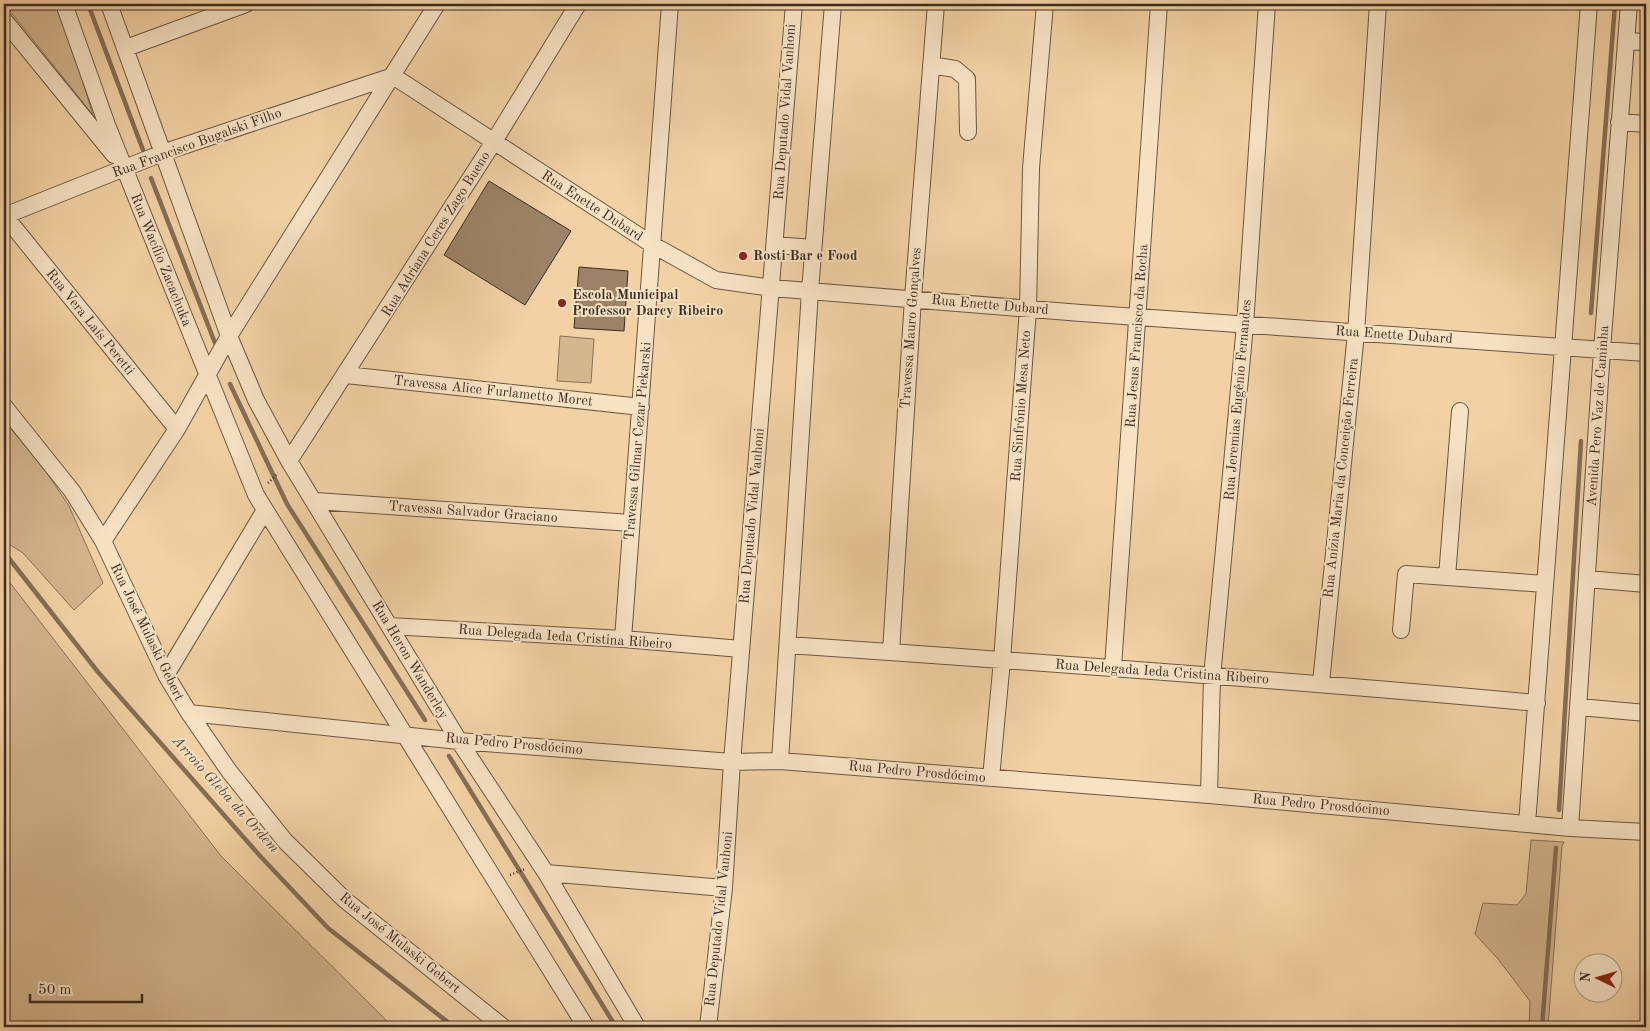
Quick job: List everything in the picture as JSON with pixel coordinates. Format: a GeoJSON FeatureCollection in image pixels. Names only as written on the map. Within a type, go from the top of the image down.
{"type":"FeatureCollection","features":[{"type":"Feature","properties":{"kind":"street","name":"Rua Wacílio Zacachuka"},"geometry":{"type":"LineString","coordinates":[[64,4],[107,125],[208,375]]}},
{"type":"Feature","properties":{"kind":"street"},"geometry":{"type":"LineString","coordinates":[[109,4],[229,336]]}},
{"type":"Feature","properties":{"kind":"street"},"geometry":{"type":"LineString","coordinates":[[126,48],[224,8],[246,4]]}},
{"type":"Feature","properties":{"kind":"street"},"geometry":{"type":"LineString","coordinates":[[103,541],[177,428],[229,336],[438,4]]}},
{"type":"Feature","properties":{"kind":"street","name":"Rua Adriana Ceres Zago Bueno"},"geometry":{"type":"LineString","coordinates":[[286,465],[346,375],[493,143],[578,4]]}},
{"type":"Feature","properties":{"kind":"street","name":"Travessa Gilmar Cezar Piekarski"},"geometry":{"type":"LineString","coordinates":[[623,639],[670,4]]}},
{"type":"Feature","properties":{"kind":"street","name":"Rua Deputado Vidal Vanhoni"},"geometry":{"type":"LineString","coordinates":[[708,1027],[724,888],[732,762],[794,4]]}},
{"type":"Feature","properties":{"kind":"street"},"geometry":{"type":"LineString","coordinates":[[780,761],[813,248],[833,4]]}},
{"type":"Feature","properties":{"kind":"street","name":"Travessa Mauro Gonçalves"},"geometry":{"type":"LineString","coordinates":[[891,652],[912,298],[936,4]]}},
{"type":"Feature","properties":{"kind":"street","name":"Rua Sinfrônio Mesa Neto"},"geometry":{"type":"LineString","coordinates":[[991,778],[1002,660],[1028,308],[1031,168],[1044,4]]}},
{"type":"Feature","properties":{"kind":"street","name":"Rua Jesus Francisco da Rocha"},"geometry":{"type":"LineString","coordinates":[[1113,668],[1139,318],[1159,4]]}},
{"type":"Feature","properties":{"kind":"street","name":"Rua Jeremias Eugênio Fernandes"},"geometry":{"type":"LineString","coordinates":[[1209,795],[1212,677],[1245,325],[1267,4]]}},
{"type":"Feature","properties":{"kind":"street","name":"Rua Anízia Maria da Conceição Ferreira"},"geometry":{"type":"LineString","coordinates":[[1320,683],[1356,333],[1378,4]]}},
{"type":"Feature","properties":{"kind":"street"},"geometry":{"type":"LineString","coordinates":[[1527,824],[1589,4]]}},
{"type":"Feature","properties":{"kind":"street","name":"Avenida Pero Vaz de Caminha"},"geometry":{"type":"LineString","coordinates":[[1570,828],[1602,350],[1629,4]]}},
{"type":"Feature","properties":{"kind":"street"},"geometry":{"type":"LineString","coordinates":[[4,20],[124,168]]}},
{"type":"Feature","properties":{"kind":"street"},"geometry":{"type":"LineString","coordinates":[[1626,41],[1646,42]]}},
{"type":"Feature","properties":{"kind":"street"},"geometry":{"type":"LineString","coordinates":[[931,64],[955,69],[967,79],[968,132]]}},
{"type":"Feature","properties":{"kind":"street","name":"Rua Francisco Bugalski Filho"},"geometry":{"type":"LineString","coordinates":[[4,216],[164,152],[393,76]]}},
{"type":"Feature","properties":{"kind":"street","name":"Rua Enette Dubard"},"geometry":{"type":"LineString","coordinates":[[393,76],[493,143],[653,245],[716,280],[772,288],[1139,318],[1646,352]]}},
{"type":"Feature","properties":{"kind":"street"},"geometry":{"type":"LineString","coordinates":[[1620,122],[1646,124]]}},
{"type":"Feature","properties":{"kind":"street","name":"Rua Vera Laís Peretti"},"geometry":{"type":"LineString","coordinates":[[4,216],[177,428]]}},
{"type":"Feature","properties":{"kind":"street"},"geometry":{"type":"LineString","coordinates":[[775,245],[813,248]]}},
{"type":"Feature","properties":{"kind":"street","name":"Rua Heron Wanderley"},"geometry":{"type":"LineString","coordinates":[[229,336],[286,465],[316,501],[389,626],[459,740],[546,873],[636,1027]]}},
{"type":"Feature","properties":{"kind":"street"},"geometry":{"type":"LineString","coordinates":[[208,375],[256,495],[586,1027]]}},
{"type":"Feature","properties":{"kind":"street","name":"Travessa Alice Furlametto Moret"},"geometry":{"type":"LineString","coordinates":[[346,375],[641,407]]}},
{"type":"Feature","properties":{"kind":"street","name":"Rua José Mulaski Gebert"},"geometry":{"type":"LineString","coordinates":[[4,406],[72,491],[103,541],[166,675],[228,771],[285,841],[345,900],[504,1027]]}},
{"type":"Feature","properties":{"kind":"street"},"geometry":{"type":"LineString","coordinates":[[1447,577],[1460,411]]}},
{"type":"Feature","properties":{"kind":"street","name":"Travessa Salvador Graciano"},"geometry":{"type":"LineString","coordinates":[[316,501],[631,523]]}},
{"type":"Feature","properties":{"kind":"street"},"geometry":{"type":"LineString","coordinates":[[166,675],[265,510]]}},
{"type":"Feature","properties":{"kind":"street"},"geometry":{"type":"LineString","coordinates":[[1401,630],[1406,574],[1545,584]]}},
{"type":"Feature","properties":{"kind":"street"},"geometry":{"type":"LineString","coordinates":[[1587,579],[1646,584]]}},
{"type":"Feature","properties":{"kind":"street","name":"Rua Delegada Ieda Cristina Ribeiro"},"geometry":{"type":"LineString","coordinates":[[389,626],[623,639],[741,649]]}},
{"type":"Feature","properties":{"kind":"street","name":"Rua Delegada Ieda Cristina Ribeiro"},"geometry":{"type":"LineString","coordinates":[[788,645],[1113,668],[1212,677],[1320,683],[1536,703]]}},
{"type":"Feature","properties":{"kind":"street"},"geometry":{"type":"LineString","coordinates":[[1579,707],[1646,712]]}},
{"type":"Feature","properties":{"kind":"street","name":"Rua Pedro Prosdócimo"},"geometry":{"type":"LineString","coordinates":[[189,713],[459,740],[732,762],[780,761],[1209,795],[1570,828],[1646,832]]}},
{"type":"Feature","properties":{"kind":"street"},"geometry":{"type":"LineString","coordinates":[[546,873],[724,888]]}},
{"type":"Feature","properties":{"kind":"path"},"geometry":{"type":"LineString","coordinates":[[262,488],[286,465]]}},
{"type":"Feature","properties":{"kind":"path"},"geometry":{"type":"LineString","coordinates":[[505,877],[526,868]]}},
{"type":"Feature","properties":{"kind":"shaded area"},"geometry":{"type":"Polygon","coordinates":[[[24,4],[59,4],[93,115],[10,11],[24,4]]]}},
{"type":"Feature","properties":{"kind":"shaded area"},"geometry":{"type":"Polygon","coordinates":[[[560,336],[594,339],[591,383],[557,381],[560,336]]]}},
{"type":"Feature","properties":{"kind":"shaded area"},"geometry":{"type":"Polygon","coordinates":[[[4,421],[37,458],[69,506],[103,583],[74,610],[23,553],[4,541],[4,421]]]}},
{"type":"Feature","properties":{"kind":"shaded area"},"geometry":{"type":"Polygon","coordinates":[[[4,581],[11,584],[221,856],[393,1027],[4,1027],[4,581]]]}},
{"type":"Feature","properties":{"kind":"shaded area"},"geometry":{"type":"Polygon","coordinates":[[[1531,840],[1564,842],[1562,846],[1548,1027],[1529,1027],[1530,1001],[1498,959],[1475,934],[1483,903],[1517,905],[1526,894],[1531,840]]]}},
{"type":"Feature","properties":{"kind":"building"},"geometry":{"type":"Polygon","coordinates":[[[489,181],[571,231],[525,305],[444,255],[489,181]]]}},
{"type":"Feature","properties":{"kind":"building"},"geometry":{"type":"Polygon","coordinates":[[[579,267],[628,271],[624,331],[574,328],[579,267]]]}},
{"type":"Feature","properties":{"kind":"waterway"},"geometry":{"type":"LineString","coordinates":[[88,4],[143,150]]}},
{"type":"Feature","properties":{"kind":"waterway"},"geometry":{"type":"LineString","coordinates":[[1591,313],[1615,4]]}},
{"type":"Feature","properties":{"kind":"waterway"},"geometry":{"type":"LineString","coordinates":[[151,178],[215,343]]}},
{"type":"Feature","properties":{"kind":"waterway"},"geometry":{"type":"LineString","coordinates":[[230,384],[287,504],[425,720]]}},
{"type":"Feature","properties":{"kind":"waterway"},"geometry":{"type":"LineString","coordinates":[[1559,810],[1581,441]]}},
{"type":"Feature","properties":{"kind":"waterway","name":"Arroio Gleba da Ordem"},"geometry":{"type":"LineString","coordinates":[[4,552],[98,672],[261,857],[328,928],[454,1027]]}},
{"type":"Feature","properties":{"kind":"waterway"},"geometry":{"type":"LineString","coordinates":[[449,756],[616,1027]]}},
{"type":"Feature","properties":{"kind":"waterway"},"geometry":{"type":"LineString","coordinates":[[1542,1027],[1556,848]]}},
{"type":"Feature","properties":{"kind":"place","name":"Rosti Bar e Food"},"geometry":{"type":"Point","coordinates":[743,256]}},
{"type":"Feature","properties":{"kind":"place","name":"Escola Municipal Professor Darcy Ribeiro"},"geometry":{"type":"Point","coordinates":[562,303]}}]}
